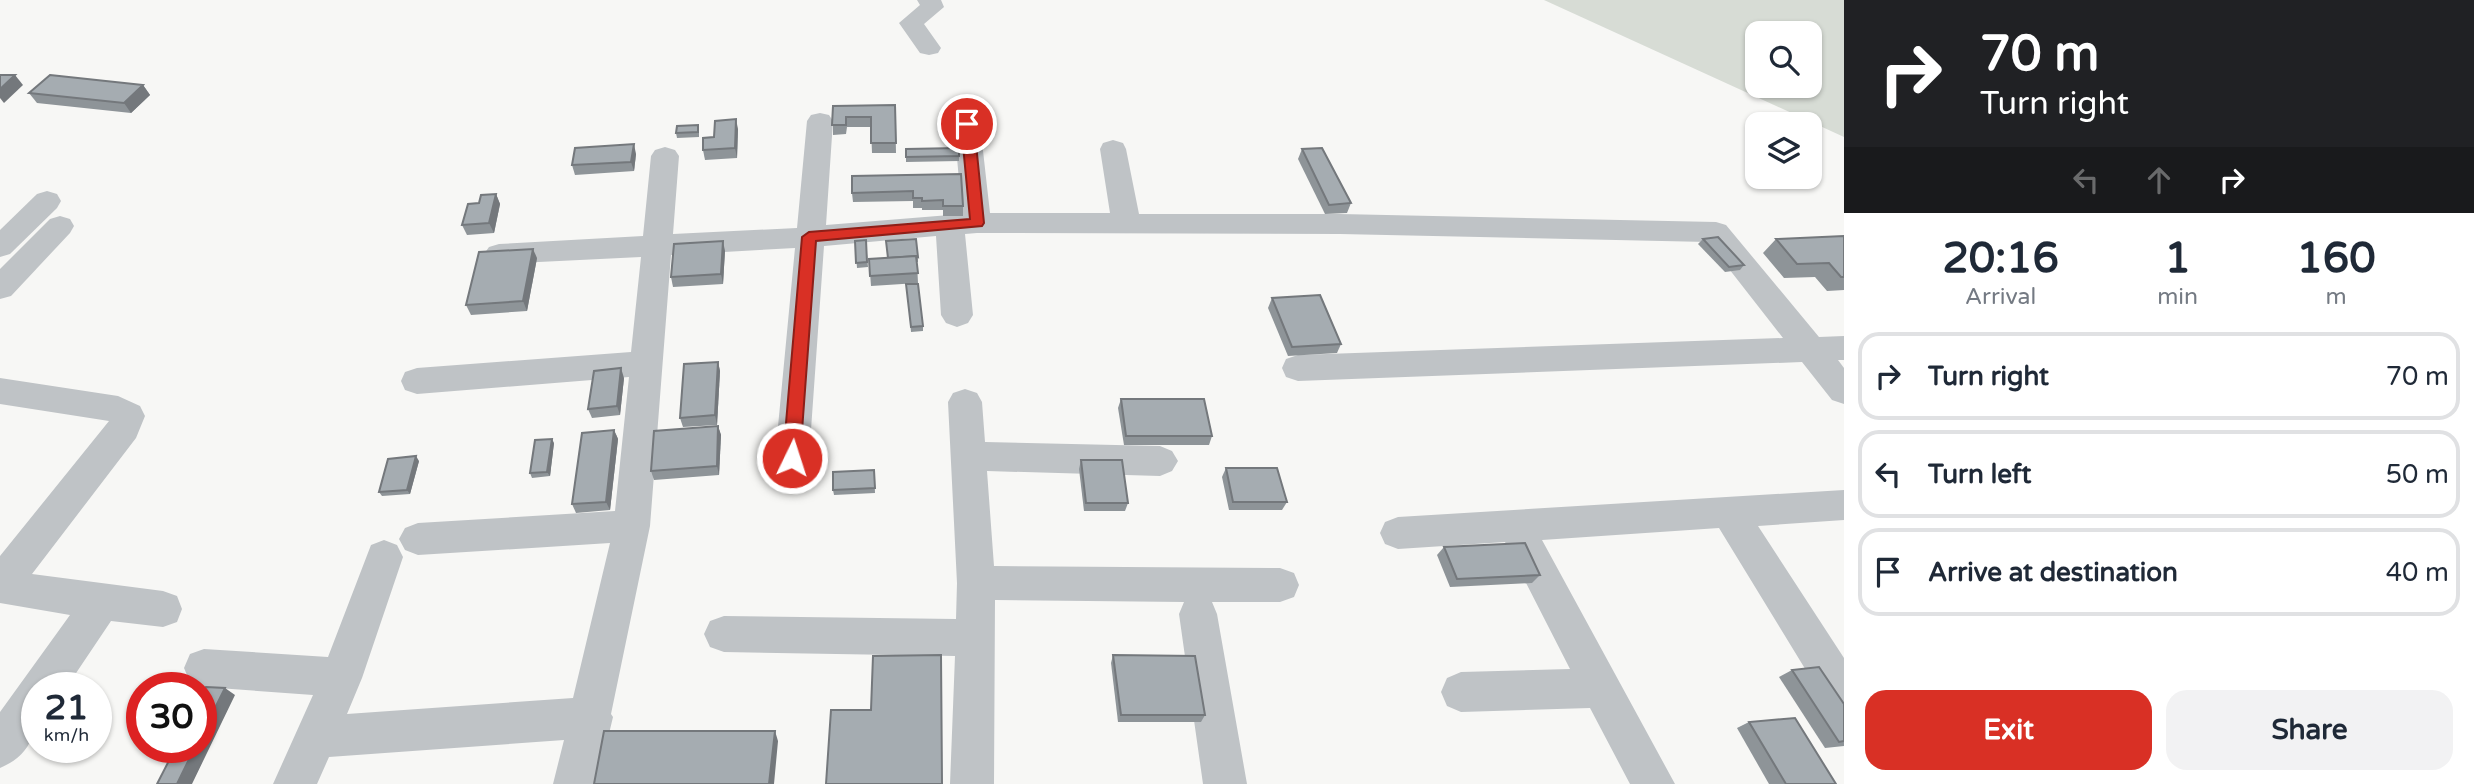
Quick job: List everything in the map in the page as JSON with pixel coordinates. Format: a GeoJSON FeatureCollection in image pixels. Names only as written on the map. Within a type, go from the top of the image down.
{"type":"FeatureCollection","features":[{"type":"Feature","properties":{"kind":"street"},"geometry":{"type":"LineString","coordinates":[[929,0],[932,7],[911,23],[929,48]]}},
{"type":"Feature","properties":{"kind":"street"},"geometry":{"type":"LineString","coordinates":[[792,458],[820,121]]}},
{"type":"Feature","properties":{"kind":"street"},"geometry":{"type":"LineString","coordinates":[[957,315],[967,124]]}},
{"type":"Feature","properties":{"kind":"street"},"geometry":{"type":"LineString","coordinates":[[1113,149],[1126,223]]}},
{"type":"Feature","properties":{"kind":"street"},"geometry":{"type":"LineString","coordinates":[[575,784],[592,717],[632,526],[665,156]]}},
{"type":"Feature","properties":{"kind":"street"},"geometry":{"type":"LineString","coordinates":[[0,247],[53,214],[0,288]]}},
{"type":"Feature","properties":{"kind":"street"},"geometry":{"type":"LineString","coordinates":[[499,254],[809,237],[963,224],[1354,224],[1716,232],[1829,349],[1844,391]]}},
{"type":"Feature","properties":{"kind":"street"},"geometry":{"type":"LineString","coordinates":[[1298,368],[1829,349]]}},
{"type":"Feature","properties":{"kind":"street"},"geometry":{"type":"LineString","coordinates":[[417,381],[646,363]]}},
{"type":"Feature","properties":{"kind":"street"},"geometry":{"type":"LineString","coordinates":[[0,391],[118,409],[128,416],[124,428],[0,586],[163,609]]}},
{"type":"Feature","properties":{"kind":"street"},"geometry":{"type":"LineString","coordinates":[[965,402],[976,583],[972,784]]}},
{"type":"Feature","properties":{"kind":"street"},"geometry":{"type":"LineString","coordinates":[[970,456],[1160,461]]}},
{"type":"Feature","properties":{"kind":"street"},"geometry":{"type":"LineString","coordinates":[[1398,533],[1844,506]]}},
{"type":"Feature","properties":{"kind":"street"},"geometry":{"type":"LineString","coordinates":[[1729,512],[1844,694]]}},
{"type":"Feature","properties":{"kind":"street"},"geometry":{"type":"LineString","coordinates":[[295,784],[401,548],[632,526]]}},
{"type":"Feature","properties":{"kind":"street"},"geometry":{"type":"LineString","coordinates":[[1515,526],[1653,784]]}},
{"type":"Feature","properties":{"kind":"street"},"geometry":{"type":"LineString","coordinates":[[976,583],[1280,585]]}},
{"type":"Feature","properties":{"kind":"street"},"geometry":{"type":"LineString","coordinates":[[53,672],[102,602]]}},
{"type":"Feature","properties":{"kind":"street"},"geometry":{"type":"LineString","coordinates":[[1198,614],[1225,784]]}},
{"type":"Feature","properties":{"kind":"street"},"geometry":{"type":"LineString","coordinates":[[724,634],[975,638]]}},
{"type":"Feature","properties":{"kind":"street"},"geometry":{"type":"LineString","coordinates":[[204,668],[341,678]]}},
{"type":"Feature","properties":{"kind":"street"},"geometry":{"type":"LineString","coordinates":[[1461,692],[1602,688]]}},
{"type":"Feature","properties":{"kind":"street"},"geometry":{"type":"LineString","coordinates":[[0,747],[21,717]]}},
{"type":"Feature","properties":{"kind":"street"},"geometry":{"type":"LineString","coordinates":[[318,737],[592,717]]}},
{"type":"Feature","properties":{"kind":"shaded area"},"geometry":{"type":"Polygon","coordinates":[[[1544,0],[1844,0],[1844,137],[1822,127],[1822,112],[1789,112],[1759,98],[1822,98],[1822,21],[1745,21],[1745,92],[1544,0]]]}},
{"type":"Feature","properties":{"kind":"building"},"geometry":{"type":"Polygon","coordinates":[[[0,75],[15,75],[0,89],[0,75]]]}},
{"type":"Feature","properties":{"kind":"building"},"geometry":{"type":"Polygon","coordinates":[[[50,75],[143,85],[124,103],[29,93],[50,75]]]}},
{"type":"Feature","properties":{"kind":"building"},"geometry":{"type":"Polygon","coordinates":[[[895,105],[896,143],[871,143],[871,117],[846,117],[846,125],[832,125],[833,106],[895,105]]]}},
{"type":"Feature","properties":{"kind":"building"},"geometry":{"type":"Polygon","coordinates":[[[736,119],[735,148],[703,150],[703,138],[714,137],[715,121],[736,119]]]}},
{"type":"Feature","properties":{"kind":"building"},"geometry":{"type":"Polygon","coordinates":[[[698,125],[698,132],[676,133],[677,126],[698,125]]]}},
{"type":"Feature","properties":{"kind":"building"},"geometry":{"type":"Polygon","coordinates":[[[634,144],[631,162],[572,165],[575,148],[634,144]]]}},
{"type":"Feature","properties":{"kind":"building"},"geometry":{"type":"Polygon","coordinates":[[[959,148],[959,156],[906,157],[906,149],[959,148]]]}},
{"type":"Feature","properties":{"kind":"building"},"geometry":{"type":"Polygon","coordinates":[[[1322,148],[1351,203],[1329,205],[1302,149],[1322,148]]]}},
{"type":"Feature","properties":{"kind":"building"},"geometry":{"type":"Polygon","coordinates":[[[961,174],[963,206],[943,206],[943,200],[922,201],[922,198],[913,198],[913,191],[852,193],[852,176],[961,174]]]}},
{"type":"Feature","properties":{"kind":"building"},"geometry":{"type":"Polygon","coordinates":[[[496,194],[489,223],[462,225],[468,204],[479,203],[481,195],[496,194]]]}},
{"type":"Feature","properties":{"kind":"building"},"geometry":{"type":"Polygon","coordinates":[[[1844,236],[1844,277],[1829,263],[1797,264],[1776,239],[1844,236]]]}},
{"type":"Feature","properties":{"kind":"building"},"geometry":{"type":"Polygon","coordinates":[[[1718,237],[1744,265],[1729,267],[1703,239],[1718,237]]]}},
{"type":"Feature","properties":{"kind":"building"},"geometry":{"type":"Polygon","coordinates":[[[916,239],[918,257],[888,258],[886,241],[916,239]]]}},
{"type":"Feature","properties":{"kind":"building"},"geometry":{"type":"Polygon","coordinates":[[[866,240],[867,262],[856,263],[855,241],[866,240]]]}},
{"type":"Feature","properties":{"kind":"building"},"geometry":{"type":"Polygon","coordinates":[[[723,241],[721,274],[671,277],[674,244],[723,241]]]}},
{"type":"Feature","properties":{"kind":"building"},"geometry":{"type":"Polygon","coordinates":[[[533,249],[523,301],[466,305],[479,252],[533,249]]]}},
{"type":"Feature","properties":{"kind":"building"},"geometry":{"type":"Polygon","coordinates":[[[916,256],[918,273],[870,276],[869,259],[916,256]]]}},
{"type":"Feature","properties":{"kind":"building"},"geometry":{"type":"Polygon","coordinates":[[[906,284],[918,284],[923,326],[911,327],[906,284]]]}},
{"type":"Feature","properties":{"kind":"building"},"geometry":{"type":"Polygon","coordinates":[[[1320,295],[1341,344],[1292,347],[1272,298],[1320,295]]]}},
{"type":"Feature","properties":{"kind":"building"},"geometry":{"type":"Polygon","coordinates":[[[718,362],[715,415],[680,418],[684,364],[718,362]]]}},
{"type":"Feature","properties":{"kind":"building"},"geometry":{"type":"Polygon","coordinates":[[[621,368],[617,406],[588,409],[594,371],[621,368]]]}},
{"type":"Feature","properties":{"kind":"building"},"geometry":{"type":"Polygon","coordinates":[[[1121,399],[1204,399],[1212,436],[1126,436],[1121,399]]]}},
{"type":"Feature","properties":{"kind":"building"},"geometry":{"type":"Polygon","coordinates":[[[718,426],[717,466],[651,471],[654,431],[718,426]]]}},
{"type":"Feature","properties":{"kind":"building"},"geometry":{"type":"Polygon","coordinates":[[[614,430],[606,502],[572,504],[582,433],[614,430]]]}},
{"type":"Feature","properties":{"kind":"building"},"geometry":{"type":"Polygon","coordinates":[[[552,439],[547,472],[530,473],[535,440],[552,439]]]}},
{"type":"Feature","properties":{"kind":"building"},"geometry":{"type":"Polygon","coordinates":[[[416,456],[407,490],[379,492],[388,459],[416,456]]]}},
{"type":"Feature","properties":{"kind":"building"},"geometry":{"type":"Polygon","coordinates":[[[1081,460],[1122,460],[1128,503],[1086,503],[1081,460]]]}},
{"type":"Feature","properties":{"kind":"building"},"geometry":{"type":"Polygon","coordinates":[[[1226,468],[1277,468],[1287,502],[1233,502],[1226,468]]]}},
{"type":"Feature","properties":{"kind":"building"},"geometry":{"type":"Polygon","coordinates":[[[874,470],[875,488],[833,490],[833,472],[874,470]]]}},
{"type":"Feature","properties":{"kind":"building"},"geometry":{"type":"Polygon","coordinates":[[[1525,543],[1540,575],[1457,579],[1444,547],[1525,543]]]}},
{"type":"Feature","properties":{"kind":"building"},"geometry":{"type":"Polygon","coordinates":[[[941,655],[942,784],[826,784],[831,710],[871,710],[873,656],[941,655]]]}},
{"type":"Feature","properties":{"kind":"building"},"geometry":{"type":"Polygon","coordinates":[[[1113,655],[1195,656],[1205,715],[1121,715],[1113,655]]]}},
{"type":"Feature","properties":{"kind":"building"},"geometry":{"type":"Polygon","coordinates":[[[1819,667],[1844,704],[1844,741],[1839,742],[1792,670],[1819,667]]]}},
{"type":"Feature","properties":{"kind":"building"},"geometry":{"type":"Polygon","coordinates":[[[217,688],[225,688],[217,704],[217,688]]]}},
{"type":"Feature","properties":{"kind":"building"},"geometry":{"type":"Polygon","coordinates":[[[1795,718],[1836,784],[1786,784],[1749,722],[1795,718]]]}},
{"type":"Feature","properties":{"kind":"building"},"geometry":{"type":"Polygon","coordinates":[[[604,731],[775,731],[769,784],[594,784],[604,731]]]}},
{"type":"Feature","properties":{"kind":"building"},"geometry":{"type":"Polygon","coordinates":[[[168,763],[187,763],[177,784],[157,784],[168,763]]]}},
{"type":"Feature","properties":{"kind":"route"},"geometry":{"type":"LineString","coordinates":[[792,458],[809,237],[977,223],[967,124]]}}]}
